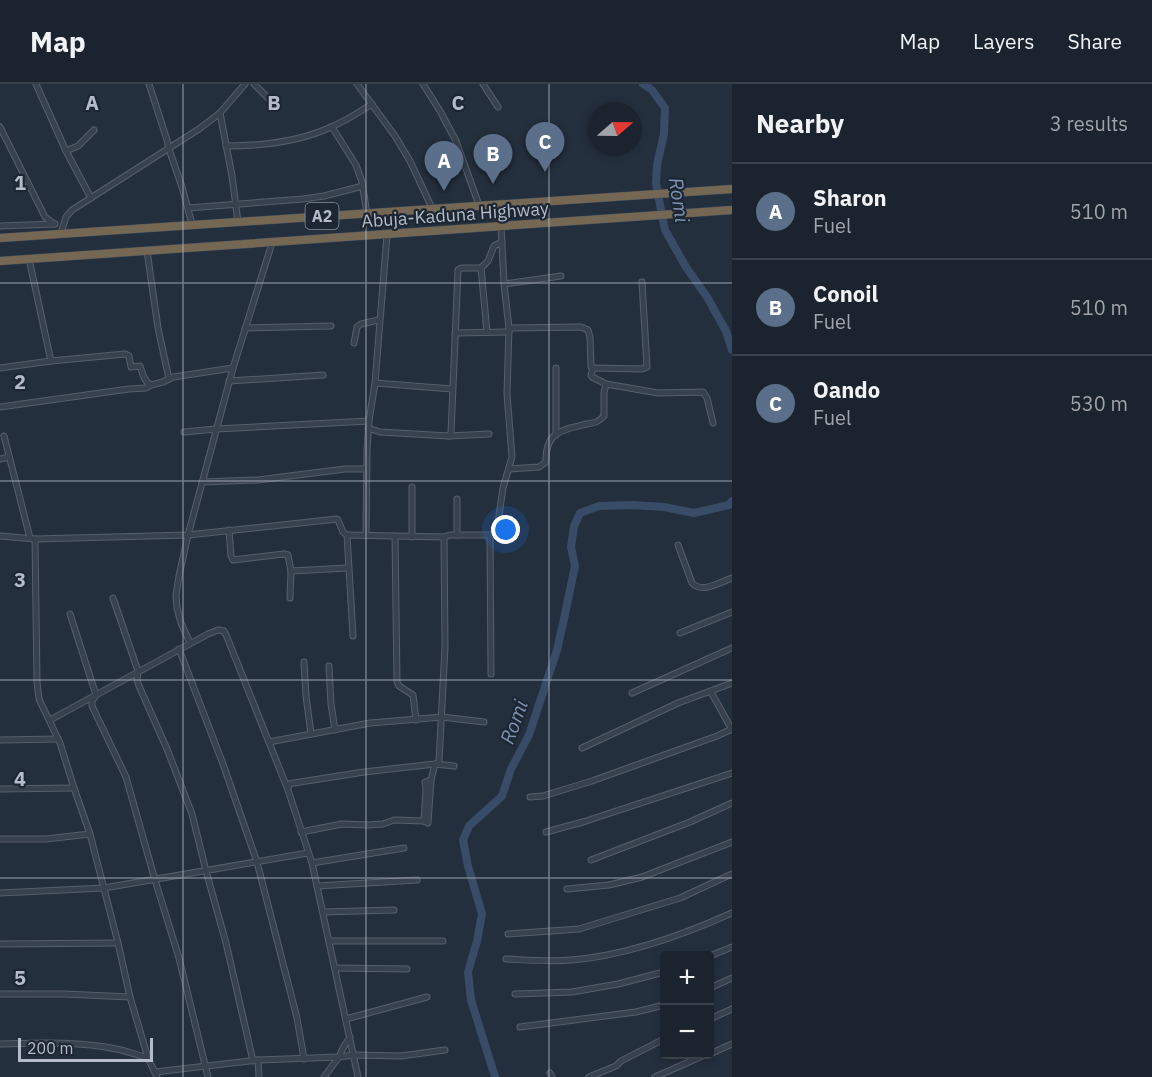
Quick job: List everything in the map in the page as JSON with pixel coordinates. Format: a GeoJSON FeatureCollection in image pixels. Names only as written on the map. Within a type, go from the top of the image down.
{"type":"FeatureCollection","features":[{"type":"Feature","properties":{"kind":"highway","name":"Abuja-Kaduna Highway"},"geometry":{"type":"LineString","coordinates":[[0,238],[62,229],[238,222],[732,189]]}},
{"type":"Feature","properties":{"kind":"highway","name":"Abuja-Kaduna Highway"},"geometry":{"type":"LineString","coordinates":[[0,261],[732,210]]}},
{"type":"Feature","properties":{"kind":"street"},"geometry":{"type":"LineString","coordinates":[[36,84],[66,152],[91,198]]}},
{"type":"Feature","properties":{"kind":"street"},"geometry":{"type":"LineString","coordinates":[[149,84],[192,224]]}},
{"type":"Feature","properties":{"kind":"street"},"geometry":{"type":"LineString","coordinates":[[0,127],[45,217],[62,229],[66,217],[72,210],[169,150],[220,113],[245,84]]}},
{"type":"Feature","properties":{"kind":"street"},"geometry":{"type":"LineString","coordinates":[[254,84],[269,99]]}},
{"type":"Feature","properties":{"kind":"street"},"geometry":{"type":"LineString","coordinates":[[357,84],[395,136],[410,161],[432,208]]}},
{"type":"Feature","properties":{"kind":"street"},"geometry":{"type":"LineString","coordinates":[[423,84],[456,141],[478,205]]}},
{"type":"Feature","properties":{"kind":"street"},"geometry":{"type":"LineString","coordinates":[[483,84],[498,107]]}},
{"type":"Feature","properties":{"kind":"street"},"geometry":{"type":"LineString","coordinates":[[226,146],[273,143],[303,136],[332,127],[372,104]]}},
{"type":"Feature","properties":{"kind":"street"},"geometry":{"type":"LineString","coordinates":[[220,113],[238,222]]}},
{"type":"Feature","properties":{"kind":"street"},"geometry":{"type":"LineString","coordinates":[[332,127],[356,165],[363,186],[367,213]]}},
{"type":"Feature","properties":{"kind":"street"},"geometry":{"type":"LineString","coordinates":[[66,152],[78,146],[94,130]]}},
{"type":"Feature","properties":{"kind":"street"},"geometry":{"type":"LineString","coordinates":[[188,208],[324,196],[363,186]]}},
{"type":"Feature","properties":{"kind":"street"},"geometry":{"type":"LineString","coordinates":[[0,226],[54,224]]}},
{"type":"Feature","properties":{"kind":"street"},"geometry":{"type":"LineString","coordinates":[[0,536],[32,538],[188,535],[334,519],[338,520],[343,532],[347,535],[442,538],[495,533],[503,488],[512,458],[507,394],[508,330],[501,226]]}},
{"type":"Feature","properties":{"kind":"street"},"geometry":{"type":"LineString","coordinates":[[366,535],[368,428],[375,383],[387,235]]}},
{"type":"Feature","properties":{"kind":"street"},"geometry":{"type":"LineString","coordinates":[[449,436],[451,433],[458,270],[481,268],[488,261],[494,246],[502,242]]}},
{"type":"Feature","properties":{"kind":"street"},"geometry":{"type":"LineString","coordinates":[[190,643],[181,622],[176,595],[188,535],[229,381],[272,243]]}},
{"type":"Feature","properties":{"kind":"street"},"geometry":{"type":"LineString","coordinates":[[147,251],[158,328],[169,379]]}},
{"type":"Feature","properties":{"kind":"street"},"geometry":{"type":"LineString","coordinates":[[29,259],[51,361]]}},
{"type":"Feature","properties":{"kind":"street"},"geometry":{"type":"LineString","coordinates":[[481,268],[487,332]]}},
{"type":"Feature","properties":{"kind":"street"},"geometry":{"type":"LineString","coordinates":[[504,284],[561,276]]}},
{"type":"Feature","properties":{"kind":"street"},"geometry":{"type":"LineString","coordinates":[[593,368],[642,369],[647,367],[642,282]]}},
{"type":"Feature","properties":{"kind":"street"},"geometry":{"type":"LineString","coordinates":[[354,343],[357,327],[379,320]]}},
{"type":"Feature","properties":{"kind":"street"},"geometry":{"type":"LineString","coordinates":[[245,328],[331,326]]}},
{"type":"Feature","properties":{"kind":"street"},"geometry":{"type":"LineString","coordinates":[[455,333],[585,328],[590,337],[592,377],[606,384],[657,393],[703,392],[707,398],[713,423]]}},
{"type":"Feature","properties":{"kind":"street"},"geometry":{"type":"LineString","coordinates":[[0,368],[125,354],[129,356],[131,367],[140,366],[145,379],[151,385]]}},
{"type":"Feature","properties":{"kind":"street"},"geometry":{"type":"LineString","coordinates":[[0,407],[142,389],[173,377],[233,368]]}},
{"type":"Feature","properties":{"kind":"street"},"geometry":{"type":"LineString","coordinates":[[555,368],[556,435]]}},
{"type":"Feature","properties":{"kind":"street"},"geometry":{"type":"LineString","coordinates":[[229,381],[323,375]]}},
{"type":"Feature","properties":{"kind":"street"},"geometry":{"type":"LineString","coordinates":[[375,383],[452,390]]}},
{"type":"Feature","properties":{"kind":"street"},"geometry":{"type":"LineString","coordinates":[[603,418],[606,384]]}},
{"type":"Feature","properties":{"kind":"street"},"geometry":{"type":"LineString","coordinates":[[509,469],[539,467],[546,462],[548,443],[563,430],[600,421],[603,418],[611,418]]}},
{"type":"Feature","properties":{"kind":"street"},"geometry":{"type":"LineString","coordinates":[[184,432],[369,421]]}},
{"type":"Feature","properties":{"kind":"street"},"geometry":{"type":"LineString","coordinates":[[368,428],[380,432],[429,436],[489,434]]}},
{"type":"Feature","properties":{"kind":"street"},"geometry":{"type":"LineString","coordinates":[[4,436],[32,538],[39,699],[58,739],[90,834],[130,997],[148,1058],[156,1074],[255,1060],[401,1056],[445,1050]]}},
{"type":"Feature","properties":{"kind":"street"},"geometry":{"type":"LineString","coordinates":[[0,459],[9,457]]}},
{"type":"Feature","properties":{"kind":"street"},"geometry":{"type":"LineString","coordinates":[[202,482],[258,480],[367,469]]}},
{"type":"Feature","properties":{"kind":"street"},"geometry":{"type":"LineString","coordinates":[[412,487],[412,537]]}},
{"type":"Feature","properties":{"kind":"street"},"geometry":{"type":"LineString","coordinates":[[456,535],[457,499]]}},
{"type":"Feature","properties":{"kind":"street"},"geometry":{"type":"LineString","coordinates":[[229,530],[233,560],[288,555],[291,571],[290,598]]}},
{"type":"Feature","properties":{"kind":"street"},"geometry":{"type":"LineString","coordinates":[[347,535],[353,636]]}},
{"type":"Feature","properties":{"kind":"street"},"geometry":{"type":"LineString","coordinates":[[490,535],[491,674]]}},
{"type":"Feature","properties":{"kind":"street"},"geometry":{"type":"LineString","coordinates":[[395,536],[397,682],[399,686],[413,695],[416,720]]}},
{"type":"Feature","properties":{"kind":"street"},"geometry":{"type":"LineString","coordinates":[[302,832],[342,824],[383,824],[394,820],[424,821],[425,782],[431,780],[435,764],[439,761],[442,717],[445,647],[442,538]]}},
{"type":"Feature","properties":{"kind":"street"},"geometry":{"type":"LineString","coordinates":[[678,545],[692,583],[696,587],[708,587],[732,578]]}},
{"type":"Feature","properties":{"kind":"street"},"geometry":{"type":"LineString","coordinates":[[291,571],[348,568]]}},
{"type":"Feature","properties":{"kind":"street"},"geometry":{"type":"LineString","coordinates":[[113,598],[138,671],[139,686],[192,814],[259,1077]]}},
{"type":"Feature","properties":{"kind":"street"},"geometry":{"type":"LineString","coordinates":[[680,633],[732,612]]}},
{"type":"Feature","properties":{"kind":"street"},"geometry":{"type":"LineString","coordinates":[[70,614],[96,695]]}},
{"type":"Feature","properties":{"kind":"street"},"geometry":{"type":"LineString","coordinates":[[50,720],[190,643],[218,630],[224,631],[288,790],[312,863],[358,1077]]}},
{"type":"Feature","properties":{"kind":"street"},"geometry":{"type":"LineString","coordinates":[[632,693],[732,648]]}},
{"type":"Feature","properties":{"kind":"street"},"geometry":{"type":"LineString","coordinates":[[179,649],[223,764],[256,862],[295,1007],[304,1059]]}},
{"type":"Feature","properties":{"kind":"street"},"geometry":{"type":"LineString","coordinates":[[304,662],[311,734]]}},
{"type":"Feature","properties":{"kind":"street"},"geometry":{"type":"LineString","coordinates":[[329,666],[335,730]]}},
{"type":"Feature","properties":{"kind":"street"},"geometry":{"type":"LineString","coordinates":[[582,748],[678,703],[732,683]]}},
{"type":"Feature","properties":{"kind":"street"},"geometry":{"type":"LineString","coordinates":[[530,797],[543,796],[592,781],[732,729],[711,692]]}},
{"type":"Feature","properties":{"kind":"street"},"geometry":{"type":"LineString","coordinates":[[96,695],[92,706],[126,777],[178,958],[207,1077]]}},
{"type":"Feature","properties":{"kind":"street"},"geometry":{"type":"LineString","coordinates":[[269,742],[370,723],[442,717],[484,722]]}},
{"type":"Feature","properties":{"kind":"street"},"geometry":{"type":"LineString","coordinates":[[0,740],[58,739]]}},
{"type":"Feature","properties":{"kind":"street"},"geometry":{"type":"LineString","coordinates":[[288,790],[290,784],[294,783],[364,772],[435,764],[454,766]]}},
{"type":"Feature","properties":{"kind":"street"},"geometry":{"type":"LineString","coordinates":[[546,832],[609,814],[732,773]]}},
{"type":"Feature","properties":{"kind":"street"},"geometry":{"type":"LineString","coordinates":[[0,789],[74,788]]}},
{"type":"Feature","properties":{"kind":"street"},"geometry":{"type":"LineString","coordinates":[[591,860],[690,822],[732,803]]}},
{"type":"Feature","properties":{"kind":"street"},"geometry":{"type":"LineString","coordinates":[[0,839],[46,839],[90,834]]}},
{"type":"Feature","properties":{"kind":"street"},"geometry":{"type":"LineString","coordinates":[[567,889],[609,885],[642,877],[732,842]]}},
{"type":"Feature","properties":{"kind":"street"},"geometry":{"type":"LineString","coordinates":[[312,863],[404,848]]}},
{"type":"Feature","properties":{"kind":"street"},"geometry":{"type":"LineString","coordinates":[[0,892],[104,888],[308,853]]}},
{"type":"Feature","properties":{"kind":"street"},"geometry":{"type":"LineString","coordinates":[[508,934],[579,929],[680,898],[732,874]]}},
{"type":"Feature","properties":{"kind":"street"},"geometry":{"type":"LineString","coordinates":[[317,886],[417,880]]}},
{"type":"Feature","properties":{"kind":"street"},"geometry":{"type":"LineString","coordinates":[[323,912],[394,910]]}},
{"type":"Feature","properties":{"kind":"street"},"geometry":{"type":"LineString","coordinates":[[506,959],[570,961],[612,954],[653,943],[732,913]]}},
{"type":"Feature","properties":{"kind":"street"},"geometry":{"type":"LineString","coordinates":[[329,941],[443,941]]}},
{"type":"Feature","properties":{"kind":"street"},"geometry":{"type":"LineString","coordinates":[[0,944],[118,943]]}},
{"type":"Feature","properties":{"kind":"street"},"geometry":{"type":"LineString","coordinates":[[714,954],[732,947]]}},
{"type":"Feature","properties":{"kind":"street"},"geometry":{"type":"LineString","coordinates":[[335,968],[407,969]]}},
{"type":"Feature","properties":{"kind":"street"},"geometry":{"type":"LineString","coordinates":[[515,994],[572,992],[618,984],[660,973]]}},
{"type":"Feature","properties":{"kind":"street"},"geometry":{"type":"LineString","coordinates":[[714,986],[732,978]]}},
{"type":"Feature","properties":{"kind":"street"},"geometry":{"type":"LineString","coordinates":[[0,994],[130,997]]}},
{"type":"Feature","properties":{"kind":"street"},"geometry":{"type":"LineString","coordinates":[[346,1019],[427,997]]}},
{"type":"Feature","properties":{"kind":"street"},"geometry":{"type":"LineString","coordinates":[[520,1027],[636,1012],[660,1006]]}},
{"type":"Feature","properties":{"kind":"street"},"geometry":{"type":"LineString","coordinates":[[714,1017],[732,1009]]}},
{"type":"Feature","properties":{"kind":"street"},"geometry":{"type":"LineString","coordinates":[[324,1077],[350,1037]]}},
{"type":"Feature","properties":{"kind":"street"},"geometry":{"type":"LineString","coordinates":[[589,1077],[616,1066],[660,1040]]}},
{"type":"Feature","properties":{"kind":"street"},"geometry":{"type":"LineString","coordinates":[[0,1044],[80,1045],[115,1049],[148,1058]]}},
{"type":"Feature","properties":{"kind":"street"},"geometry":{"type":"LineString","coordinates":[[714,1052],[732,1044]]}},
{"type":"Feature","properties":{"kind":"street"},"geometry":{"type":"LineString","coordinates":[[655,1077],[696,1059]]}},
{"type":"Feature","properties":{"kind":"waterway","name":"Romi"},"geometry":{"type":"LineString","coordinates":[[643,84],[652,90],[665,108],[664,134],[657,165],[656,184],[665,230],[726,331],[732,350]]}},
{"type":"Feature","properties":{"kind":"waterway","name":"Romi"},"geometry":{"type":"LineString","coordinates":[[495,1077],[471,1000],[468,972],[482,914],[463,840],[469,826],[502,796],[511,769],[529,735],[557,650],[564,619],[575,566],[571,547],[574,526],[580,513],[599,506],[664,507],[694,513],[729,505],[732,501]]}},
{"type":"Feature","properties":{"kind":"place","name":"Oando"},"geometry":{"type":"Point","coordinates":[545,172]}},
{"type":"Feature","properties":{"kind":"place","name":"Conoil"},"geometry":{"type":"Point","coordinates":[493,184]}},
{"type":"Feature","properties":{"kind":"place","name":"Sharon"},"geometry":{"type":"Point","coordinates":[444,191]}}]}
